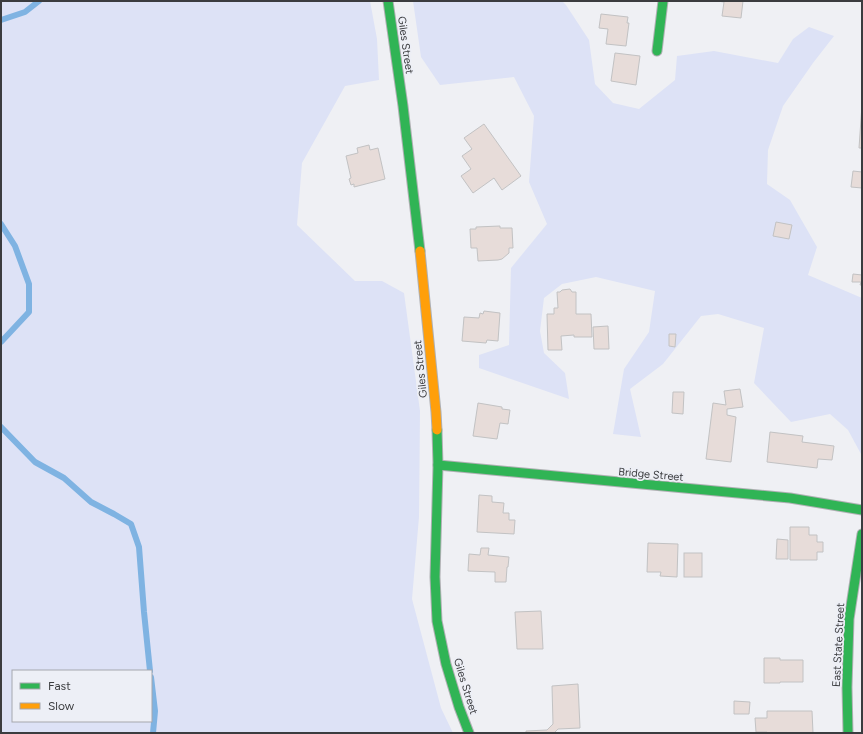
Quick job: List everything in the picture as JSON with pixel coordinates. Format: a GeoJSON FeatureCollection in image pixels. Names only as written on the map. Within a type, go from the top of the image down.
{"type":"FeatureCollection","features":[{"type":"Feature","properties":{"kind":"main road","name":"Giles Street"},"geometry":{"type":"LineString","coordinates":[[388,1],[403,106],[424,288],[436,412],[438,465],[435,578],[437,621],[446,664],[459,708],[469,733]]}},
{"type":"Feature","properties":{"kind":"main road"},"geometry":{"type":"LineString","coordinates":[[657,51],[663,1]]}},
{"type":"Feature","properties":{"kind":"main road","name":"Bridge Street"},"geometry":{"type":"LineString","coordinates":[[438,465],[790,498],[862,510]]}},
{"type":"Feature","properties":{"kind":"main road","name":"East State Street"},"geometry":{"type":"LineString","coordinates":[[848,733],[847,687],[849,618],[862,534]]}},
{"type":"Feature","properties":{"kind":"shaded area"},"geometry":{"type":"Polygon","coordinates":[[[1,1],[370,1],[377,39],[379,80],[345,86],[302,163],[297,225],[355,281],[382,281],[404,293],[420,411],[419,517],[412,599],[441,708],[453,733],[1,733],[1,1]]]}},
{"type":"Feature","properties":{"kind":"shaded area"},"geometry":{"type":"Polygon","coordinates":[[[413,1],[562,1],[589,40],[595,84],[613,103],[639,109],[675,80],[677,56],[714,51],[778,63],[793,39],[809,27],[834,36],[783,106],[768,150],[767,184],[790,200],[817,247],[808,275],[862,298],[861,454],[848,430],[830,414],[791,422],[754,383],[764,328],[718,314],[701,316],[663,364],[630,389],[641,437],[613,434],[624,369],[649,332],[655,291],[596,277],[562,284],[544,298],[540,331],[544,353],[565,373],[569,399],[479,368],[479,355],[509,345],[511,268],[547,224],[529,182],[534,116],[514,77],[440,85],[421,57],[413,1]]]}},
{"type":"Feature","properties":{"kind":"building"},"geometry":{"type":"Polygon","coordinates":[[[717,1],[743,1],[741,18],[722,16],[724,2],[717,1]]]}},
{"type":"Feature","properties":{"kind":"building"},"geometry":{"type":"Polygon","coordinates":[[[601,14],[628,17],[627,23],[629,23],[626,46],[606,44],[608,29],[599,28],[601,14]]]}},
{"type":"Feature","properties":{"kind":"building"},"geometry":{"type":"Polygon","coordinates":[[[615,53],[640,56],[636,85],[611,81],[615,53]]]}},
{"type":"Feature","properties":{"kind":"building"},"geometry":{"type":"Polygon","coordinates":[[[862,105],[862,148],[859,148],[862,105]]]}},
{"type":"Feature","properties":{"kind":"building"},"geometry":{"type":"Polygon","coordinates":[[[484,124],[521,176],[502,190],[494,178],[473,193],[461,176],[471,169],[462,156],[472,149],[464,138],[484,124]]]}},
{"type":"Feature","properties":{"kind":"building"},"geometry":{"type":"Polygon","coordinates":[[[369,145],[370,150],[378,148],[385,179],[354,187],[354,184],[351,185],[349,179],[351,178],[346,156],[358,153],[357,148],[369,145]]]}},
{"type":"Feature","properties":{"kind":"building"},"geometry":{"type":"Polygon","coordinates":[[[853,171],[862,172],[862,188],[851,187],[853,171]]]}},
{"type":"Feature","properties":{"kind":"building"},"geometry":{"type":"Polygon","coordinates":[[[776,222],[792,225],[789,239],[773,236],[776,222]]]}},
{"type":"Feature","properties":{"kind":"building"},"geometry":{"type":"Polygon","coordinates":[[[500,226],[500,228],[512,228],[513,248],[509,248],[509,253],[502,259],[478,261],[477,248],[471,248],[470,229],[476,229],[476,227],[500,226]]]}},
{"type":"Feature","properties":{"kind":"building"},"geometry":{"type":"Polygon","coordinates":[[[853,274],[862,275],[862,285],[860,285],[861,282],[852,282],[853,274]]]}},
{"type":"Feature","properties":{"kind":"building"},"geometry":{"type":"Polygon","coordinates":[[[570,289],[572,292],[576,292],[576,314],[591,314],[592,337],[574,337],[574,335],[561,336],[562,350],[548,350],[547,314],[554,314],[554,308],[558,308],[557,292],[570,289]]]}},
{"type":"Feature","properties":{"kind":"building"},"geometry":{"type":"Polygon","coordinates":[[[484,311],[500,313],[498,341],[487,340],[486,343],[462,341],[464,317],[479,318],[480,313],[483,314],[484,311]]]}},
{"type":"Feature","properties":{"kind":"building"},"geometry":{"type":"Polygon","coordinates":[[[608,326],[609,349],[594,349],[593,327],[608,326]]]}},
{"type":"Feature","properties":{"kind":"building"},"geometry":{"type":"Polygon","coordinates":[[[669,334],[676,334],[675,347],[669,346],[669,334]]]}},
{"type":"Feature","properties":{"kind":"building"},"geometry":{"type":"Polygon","coordinates":[[[740,389],[743,407],[727,409],[727,415],[736,417],[731,462],[706,459],[713,403],[726,405],[724,391],[740,389]]]}},
{"type":"Feature","properties":{"kind":"building"},"geometry":{"type":"Polygon","coordinates":[[[673,392],[684,392],[683,414],[672,413],[673,392]]]}},
{"type":"Feature","properties":{"kind":"building"},"geometry":{"type":"Polygon","coordinates":[[[478,403],[502,407],[502,409],[510,410],[508,424],[500,423],[497,439],[473,436],[478,403]]]}},
{"type":"Feature","properties":{"kind":"building"},"geometry":{"type":"Polygon","coordinates":[[[770,432],[803,436],[802,442],[834,446],[832,460],[818,459],[817,468],[767,462],[770,432]]]}},
{"type":"Feature","properties":{"kind":"building"},"geometry":{"type":"Polygon","coordinates":[[[479,495],[492,496],[492,502],[504,503],[503,513],[509,513],[509,520],[515,520],[514,534],[477,532],[479,495]]]}},
{"type":"Feature","properties":{"kind":"building"},"geometry":{"type":"Polygon","coordinates":[[[790,527],[809,527],[809,535],[817,535],[817,542],[823,542],[823,552],[817,552],[817,560],[790,560],[790,527]]]}},
{"type":"Feature","properties":{"kind":"building"},"geometry":{"type":"Polygon","coordinates":[[[777,539],[788,540],[788,559],[776,559],[777,539]]]}},
{"type":"Feature","properties":{"kind":"building"},"geometry":{"type":"Polygon","coordinates":[[[648,543],[678,544],[677,577],[660,576],[661,572],[647,572],[648,543]]]}},
{"type":"Feature","properties":{"kind":"building"},"geometry":{"type":"Polygon","coordinates":[[[481,548],[489,548],[488,555],[509,557],[506,582],[495,582],[495,572],[468,571],[469,554],[480,555],[481,548]]]}},
{"type":"Feature","properties":{"kind":"building"},"geometry":{"type":"Polygon","coordinates":[[[684,553],[702,553],[702,577],[684,577],[684,553]]]}},
{"type":"Feature","properties":{"kind":"building"},"geometry":{"type":"Polygon","coordinates":[[[541,611],[543,649],[517,649],[515,612],[541,611]]]}},
{"type":"Feature","properties":{"kind":"building"},"geometry":{"type":"Polygon","coordinates":[[[764,658],[803,660],[803,682],[764,683],[764,658]]]}},
{"type":"Feature","properties":{"kind":"building"},"geometry":{"type":"Polygon","coordinates":[[[578,684],[580,728],[558,729],[554,733],[526,733],[526,731],[547,730],[553,724],[552,686],[578,684]]]}},
{"type":"Feature","properties":{"kind":"building"},"geometry":{"type":"Polygon","coordinates":[[[734,701],[750,702],[749,714],[734,714],[734,701]]]}},
{"type":"Feature","properties":{"kind":"building"},"geometry":{"type":"Polygon","coordinates":[[[767,711],[812,711],[813,733],[756,732],[755,718],[767,718],[767,711]]]}},
{"type":"Feature","properties":{"kind":"waterway"},"geometry":{"type":"LineString","coordinates":[[1,20],[25,12],[39,1]]}},
{"type":"Feature","properties":{"kind":"waterway"},"geometry":{"type":"LineString","coordinates":[[1,224],[15,246],[29,284],[29,312],[1,342]]}},
{"type":"Feature","properties":{"kind":"waterway"},"geometry":{"type":"LineString","coordinates":[[1,427],[35,462],[64,478],[91,502],[131,524],[139,547],[150,670]]}},
{"type":"Feature","properties":{"kind":"waterway"},"geometry":{"type":"LineString","coordinates":[[152,686],[155,711],[153,733]]}},
{"type":"Feature","properties":{"kind":"traffic: fast"},"geometry":{"type":"LineString","coordinates":[[388,1],[403,106],[420,251]]}},
{"type":"Feature","properties":{"kind":"traffic: fast"},"geometry":{"type":"LineString","coordinates":[[657,51],[663,1]]}},
{"type":"Feature","properties":{"kind":"traffic: fast"},"geometry":{"type":"LineString","coordinates":[[437,430],[438,465],[435,577],[437,621],[446,664],[459,707],[469,733]]}},
{"type":"Feature","properties":{"kind":"traffic: fast"},"geometry":{"type":"LineString","coordinates":[[438,465],[790,498],[862,510]]}},
{"type":"Feature","properties":{"kind":"traffic: fast"},"geometry":{"type":"LineString","coordinates":[[848,733],[847,687],[849,619],[862,534]]}},
{"type":"Feature","properties":{"kind":"traffic: slow"},"geometry":{"type":"LineString","coordinates":[[420,251],[437,430]]}}]}
